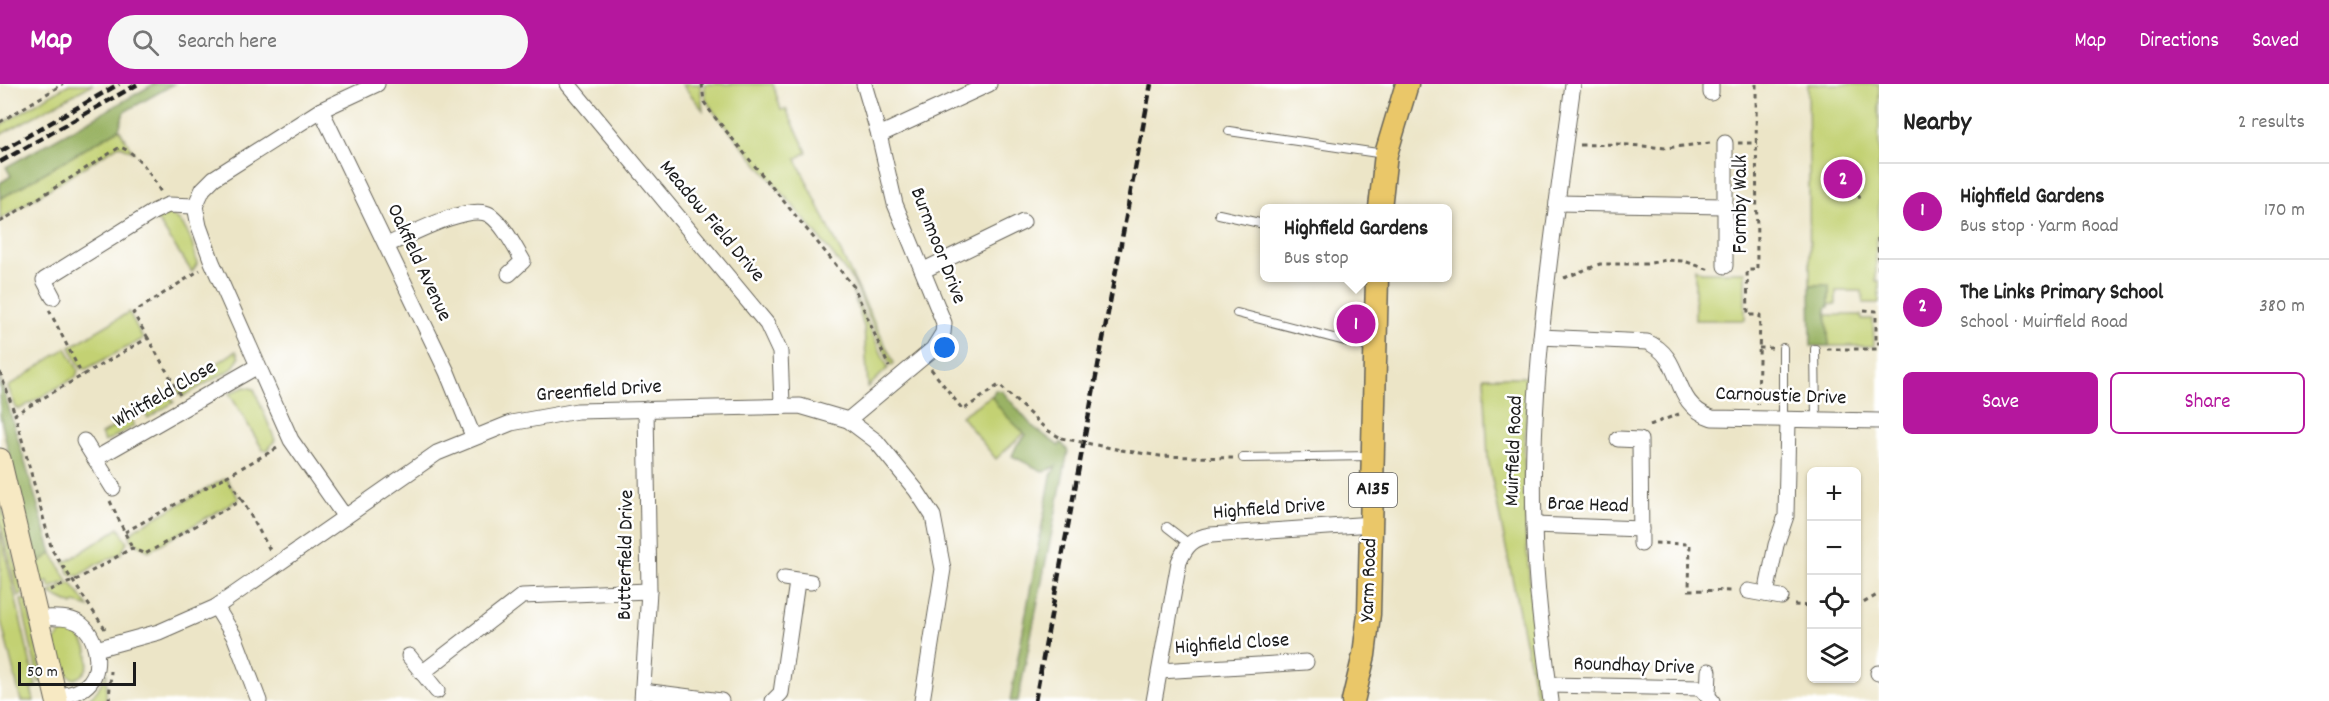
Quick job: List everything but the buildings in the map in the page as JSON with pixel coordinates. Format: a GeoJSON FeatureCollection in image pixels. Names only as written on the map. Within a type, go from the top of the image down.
{"type":"FeatureCollection","features":[{"type":"Feature","properties":{"kind":"main road"},"geometry":{"type":"LineString","coordinates":[[1380,204],[1386,154],[1407,84]]}},
{"type":"Feature","properties":{"kind":"main road","name":"Yarm Road"},"geometry":{"type":"LineString","coordinates":[[1353,701],[1367,634],[1374,456],[1377,282]]}},
{"type":"Feature","properties":{"kind":"street"},"geometry":{"type":"LineString","coordinates":[[345,517],[291,440],[256,367],[212,262],[199,226],[195,206],[203,189],[214,178],[321,110],[377,84]]}},
{"type":"Feature","properties":{"kind":"street","name":"Meadow Field Drive"},"geometry":{"type":"LineString","coordinates":[[568,84],[767,324],[780,352],[782,404]]}},
{"type":"Feature","properties":{"kind":"street","name":"Burnmoor Drive"},"geometry":{"type":"LineString","coordinates":[[848,420],[924,357],[940,340],[944,323],[895,204],[864,84]]}},
{"type":"Feature","properties":{"kind":"street"},"geometry":{"type":"LineString","coordinates":[[879,135],[989,84]]}},
{"type":"Feature","properties":{"kind":"street","name":"Muirfield Road"},"geometry":{"type":"LineString","coordinates":[[1551,701],[1542,644],[1534,525],[1534,465],[1541,337],[1573,84]]}},
{"type":"Feature","properties":{"kind":"street","name":"Oakfield Avenue"},"geometry":{"type":"LineString","coordinates":[[321,110],[447,372],[473,436]]}},
{"type":"Feature","properties":{"kind":"street"},"geometry":{"type":"LineString","coordinates":[[1725,143],[1725,268]]}},
{"type":"Feature","properties":{"kind":"street"},"geometry":{"type":"LineString","coordinates":[[1557,203],[1724,206]]}},
{"type":"Feature","properties":{"kind":"street"},"geometry":{"type":"LineString","coordinates":[[52,297],[44,280],[160,207],[195,206]]}},
{"type":"Feature","properties":{"kind":"street"},"geometry":{"type":"LineString","coordinates":[[387,245],[464,214],[484,213],[490,216],[506,234],[524,261],[509,274]]}},
{"type":"Feature","properties":{"kind":"street"},"geometry":{"type":"LineString","coordinates":[[924,270],[1023,222]]}},
{"type":"Feature","properties":{"kind":"street","name":"Carnoustie Drive"},"geometry":{"type":"LineString","coordinates":[[1541,337],[1647,342],[1661,350],[1670,359],[1684,397],[1702,415],[1712,418],[1879,421]]}},
{"type":"Feature","properties":{"kind":"street","name":"Whitfield Close"},"geometry":{"type":"LineString","coordinates":[[95,459],[256,367]]}},
{"type":"Feature","properties":{"kind":"street","name":"Greenfield Drive"},"geometry":{"type":"LineString","coordinates":[[96,649],[159,632],[216,607],[437,453],[473,436],[539,416],[577,411],[782,404],[816,408],[848,420],[876,441],[916,490],[933,516],[943,569],[922,701]]}},
{"type":"Feature","properties":{"kind":"street","name":"Butterfield Drive"},"geometry":{"type":"LineString","coordinates":[[642,696],[649,591],[646,409]]}},
{"type":"Feature","properties":{"kind":"street"},"geometry":{"type":"LineString","coordinates":[[1748,591],[1777,599],[1776,545],[1786,516],[1785,420]]}},
{"type":"Feature","properties":{"kind":"street","name":"Brae Head"},"geometry":{"type":"LineString","coordinates":[[1534,525],[1644,539],[1640,440],[1618,439]]}},
{"type":"Feature","properties":{"kind":"street"},"geometry":{"type":"LineString","coordinates":[[84,441],[113,488]]}},
{"type":"Feature","properties":{"kind":"street"},"geometry":{"type":"LineString","coordinates":[[0,459],[37,618],[57,699],[77,693],[91,681],[96,666],[96,649],[89,632],[79,623],[57,617],[37,618]]}},
{"type":"Feature","properties":{"kind":"street","name":"Highfield Drive"},"geometry":{"type":"LineString","coordinates":[[1154,701],[1179,561],[1189,544],[1198,537],[1211,535],[1372,524]]}},
{"type":"Feature","properties":{"kind":"street"},"geometry":{"type":"LineString","coordinates":[[773,701],[781,693],[797,580]]}},
{"type":"Feature","properties":{"kind":"street"},"geometry":{"type":"LineString","coordinates":[[422,673],[522,596],[649,591]]}},
{"type":"Feature","properties":{"kind":"street"},"geometry":{"type":"LineString","coordinates":[[216,607],[235,638],[259,701]]}},
{"type":"Feature","properties":{"kind":"street"},"geometry":{"type":"LineString","coordinates":[[409,656],[437,691]]}},
{"type":"Feature","properties":{"kind":"street","name":"Highfield Close"},"geometry":{"type":"LineString","coordinates":[[1160,671],[1306,662]]}},
{"type":"Feature","properties":{"kind":"street"},"geometry":{"type":"LineString","coordinates":[[1709,671],[1710,698]]}},
{"type":"Feature","properties":{"kind":"street","name":"Roundhay Drive"},"geometry":{"type":"LineString","coordinates":[[1549,685],[1700,688],[1710,698]]}},
{"type":"Feature","properties":{"kind":"street"},"geometry":{"type":"LineString","coordinates":[[642,696],[721,701]]}},
{"type":"Feature","properties":{"kind":"lane"},"geometry":{"type":"LineString","coordinates":[[1228,131],[1386,154]]}},
{"type":"Feature","properties":{"kind":"lane"},"geometry":{"type":"LineString","coordinates":[[1219,214],[1260,223]]}},
{"type":"Feature","properties":{"kind":"lane"},"geometry":{"type":"LineString","coordinates":[[1237,313],[1375,348]]}},
{"type":"Feature","properties":{"kind":"lane"},"geometry":{"type":"LineString","coordinates":[[1783,348],[1785,420]]}},
{"type":"Feature","properties":{"kind":"lane"},"geometry":{"type":"LineString","coordinates":[[1815,349],[1816,420]]}},
{"type":"Feature","properties":{"kind":"lane"},"geometry":{"type":"LineString","coordinates":[[1243,458],[1374,456]]}},
{"type":"Feature","properties":{"kind":"lane"},"geometry":{"type":"LineString","coordinates":[[1167,527],[1189,544]]}},
{"type":"Feature","properties":{"kind":"path"},"geometry":{"type":"LineString","coordinates":[[0,122],[63,84]]}},
{"type":"Feature","properties":{"kind":"path"},"geometry":{"type":"LineString","coordinates":[[702,84],[704,102],[713,115],[854,287],[891,369]]}},
{"type":"Feature","properties":{"kind":"path","name":"Formby Walk"},"geometry":{"type":"LineString","coordinates":[[1756,84],[1757,270],[1747,270],[1748,315],[1760,315],[1758,409]]}},
{"type":"Feature","properties":{"kind":"path"},"geometry":{"type":"LineString","coordinates":[[1578,146],[1617,144],[1666,148],[1757,143]]}},
{"type":"Feature","properties":{"kind":"path"},"geometry":{"type":"LineString","coordinates":[[0,222],[120,147],[132,153],[146,168],[168,205]]}},
{"type":"Feature","properties":{"kind":"path"},"geometry":{"type":"LineString","coordinates":[[1852,168],[1860,200]]}},
{"type":"Feature","properties":{"kind":"path"},"geometry":{"type":"LineString","coordinates":[[1878,238],[1879,273]]}},
{"type":"Feature","properties":{"kind":"path"},"geometry":{"type":"LineString","coordinates":[[1564,278],[1600,264],[1646,264],[1666,260],[1684,261],[1705,270],[1725,268],[1747,270]]}},
{"type":"Feature","properties":{"kind":"path"},"geometry":{"type":"LineString","coordinates":[[148,338],[133,313],[212,262]]}},
{"type":"Feature","properties":{"kind":"path"},"geometry":{"type":"LineString","coordinates":[[52,297],[44,302],[82,375]]}},
{"type":"Feature","properties":{"kind":"path"},"geometry":{"type":"LineString","coordinates":[[1879,306],[1876,310],[1876,343],[1879,343]]}},
{"type":"Feature","properties":{"kind":"path"},"geometry":{"type":"LineString","coordinates":[[1864,310],[1876,310]]}},
{"type":"Feature","properties":{"kind":"path"},"geometry":{"type":"LineString","coordinates":[[929,365],[963,410],[999,385],[1047,430],[1061,438],[1160,456],[1243,458]]}},
{"type":"Feature","properties":{"kind":"path"},"geometry":{"type":"LineString","coordinates":[[0,372],[15,414]]}},
{"type":"Feature","properties":{"kind":"path"},"geometry":{"type":"LineString","coordinates":[[1650,425],[1684,413]]}},
{"type":"Feature","properties":{"kind":"path"},"geometry":{"type":"LineString","coordinates":[[125,532],[291,440]]}},
{"type":"Feature","properties":{"kind":"path"},"geometry":{"type":"LineString","coordinates":[[227,476],[279,565]]}},
{"type":"Feature","properties":{"kind":"path"},"geometry":{"type":"LineString","coordinates":[[113,488],[109,500],[132,548],[145,555],[242,500]]}},
{"type":"Feature","properties":{"kind":"path"},"geometry":{"type":"LineString","coordinates":[[1644,539],[1690,544],[1689,590],[1748,591]]}},
{"type":"Feature","properties":{"kind":"path"},"geometry":{"type":"LineString","coordinates":[[32,594],[73,581],[132,548]]}},
{"type":"Feature","properties":{"kind":"path"},"geometry":{"type":"LineString","coordinates":[[1861,605],[1879,594]]}},
{"type":"Feature","properties":{"kind":"path"},"geometry":{"type":"LineString","coordinates":[[1777,599],[1807,605]]}},
{"type":"Feature","properties":{"kind":"green space"},"geometry":{"type":"Polygon","coordinates":[[[69,84],[93,84],[0,135],[0,125],[69,84]]]}},
{"type":"Feature","properties":{"kind":"green space"},"geometry":{"type":"Polygon","coordinates":[[[154,84],[174,84],[124,112],[119,129],[0,199],[0,183],[11,176],[6,167],[154,84]]]}},
{"type":"Feature","properties":{"kind":"green space"},"geometry":{"type":"Polygon","coordinates":[[[682,84],[700,84],[703,110],[682,84]]]}},
{"type":"Feature","properties":{"kind":"green space"},"geometry":{"type":"Polygon","coordinates":[[[704,84],[773,84],[781,110],[786,109],[807,152],[796,159],[894,363],[891,366],[853,281],[714,112],[706,100],[704,84]]]}},
{"type":"Feature","properties":{"kind":"green space"},"geometry":{"type":"Polygon","coordinates":[[[1808,84],[1879,84],[1879,238],[1876,238],[1876,281],[1879,281],[1879,303],[1863,303],[1862,291],[1836,291],[1836,304],[1829,305],[1829,285],[1810,285],[1808,84]]]}},
{"type":"Feature","properties":{"kind":"green space"},"geometry":{"type":"Polygon","coordinates":[[[119,129],[133,152],[119,145],[0,220],[0,199],[119,129]]]}},
{"type":"Feature","properties":{"kind":"green space"},"geometry":{"type":"Polygon","coordinates":[[[166,213],[180,222],[188,234],[197,264],[192,272],[158,221],[153,220],[166,213]]]}},
{"type":"Feature","properties":{"kind":"green space"},"geometry":{"type":"Polygon","coordinates":[[[1695,268],[1701,272],[1745,272],[1745,320],[1695,320],[1695,268]]]}},
{"type":"Feature","properties":{"kind":"green space"},"geometry":{"type":"Polygon","coordinates":[[[1810,285],[1829,285],[1829,307],[1826,308],[1829,346],[1811,346],[1810,285]]]}},
{"type":"Feature","properties":{"kind":"green space"},"geometry":{"type":"Polygon","coordinates":[[[851,287],[888,368],[868,387],[864,327],[851,287]]]}},
{"type":"Feature","properties":{"kind":"green space"},"geometry":{"type":"Polygon","coordinates":[[[129,312],[143,339],[86,369],[81,368],[70,347],[129,312]]]}},
{"type":"Feature","properties":{"kind":"green space"},"geometry":{"type":"Polygon","coordinates":[[[1826,315],[1861,315],[1862,319],[1873,319],[1874,346],[1829,346],[1826,315]]]}},
{"type":"Feature","properties":{"kind":"green space"},"geometry":{"type":"Polygon","coordinates":[[[66,348],[78,370],[76,377],[20,409],[16,408],[8,387],[66,348]]]}},
{"type":"Feature","properties":{"kind":"green space"},"geometry":{"type":"Polygon","coordinates":[[[236,351],[239,358],[232,369],[182,397],[178,390],[236,351]]]}},
{"type":"Feature","properties":{"kind":"green space"},"geometry":{"type":"Polygon","coordinates":[[[1484,377],[1529,377],[1524,450],[1526,538],[1540,701],[1537,701],[1488,459],[1484,377]]]}},
{"type":"Feature","properties":{"kind":"green space"},"geometry":{"type":"Polygon","coordinates":[[[0,379],[52,553],[38,563],[33,559],[0,415],[0,379]]]}},
{"type":"Feature","properties":{"kind":"green space"},"geometry":{"type":"Polygon","coordinates":[[[245,387],[254,389],[275,440],[268,450],[263,450],[229,393],[245,387]]]}},
{"type":"Feature","properties":{"kind":"green space"},"geometry":{"type":"Polygon","coordinates":[[[995,390],[1002,391],[1032,426],[1059,446],[1061,442],[1068,451],[1018,701],[1010,701],[1051,476],[1056,466],[1044,472],[1012,456],[1017,445],[1026,435],[996,403],[992,397],[995,390]]]}},
{"type":"Feature","properties":{"kind":"green space"},"geometry":{"type":"Polygon","coordinates":[[[997,392],[1032,426],[996,459],[961,416],[997,392]]]}},
{"type":"Feature","properties":{"kind":"green space"},"geometry":{"type":"Polygon","coordinates":[[[169,396],[174,402],[148,418],[144,411],[169,396]]]}},
{"type":"Feature","properties":{"kind":"green space"},"geometry":{"type":"Polygon","coordinates":[[[130,418],[134,426],[105,442],[101,434],[130,418]]]}},
{"type":"Feature","properties":{"kind":"green space"},"geometry":{"type":"Polygon","coordinates":[[[226,478],[239,499],[149,551],[132,542],[130,535],[135,529],[226,478]]]}},
{"type":"Feature","properties":{"kind":"green space"},"geometry":{"type":"Polygon","coordinates":[[[0,498],[23,595],[18,596],[0,521],[0,498]]]}},
{"type":"Feature","properties":{"kind":"green space"},"geometry":{"type":"Polygon","coordinates":[[[119,528],[127,542],[121,554],[97,564],[79,576],[70,574],[63,561],[68,561],[119,528]]]}},
{"type":"Feature","properties":{"kind":"green space"},"geometry":{"type":"Polygon","coordinates":[[[0,530],[36,687],[31,688],[34,701],[21,701],[0,617],[0,530]]]}},
{"type":"Feature","properties":{"kind":"green space"},"geometry":{"type":"Polygon","coordinates":[[[52,553],[68,581],[50,588],[48,582],[38,585],[33,559],[42,561],[52,553]]]}},
{"type":"Feature","properties":{"kind":"green space"},"geometry":{"type":"Polygon","coordinates":[[[71,583],[89,607],[75,603],[73,605],[48,593],[71,583]]]}},
{"type":"Feature","properties":{"kind":"green space"},"geometry":{"type":"Polygon","coordinates":[[[26,599],[44,680],[39,682],[21,600],[26,599]]]}},
{"type":"Feature","properties":{"kind":"green space"},"geometry":{"type":"Polygon","coordinates":[[[66,630],[72,630],[78,635],[88,655],[86,669],[74,679],[60,671],[54,643],[66,630]]]}},
{"type":"Feature","properties":{"kind":"green space"},"geometry":{"type":"Polygon","coordinates":[[[107,672],[106,701],[86,701],[97,691],[107,672]]]}},
{"type":"Feature","properties":{"kind":"railway"},"geometry":{"type":"LineString","coordinates":[[1,151],[119,84]]}},
{"type":"Feature","properties":{"kind":"railway"},"geometry":{"type":"LineString","coordinates":[[0,162],[138,84]]}},
{"type":"Feature","properties":{"kind":"railway"},"geometry":{"type":"LineString","coordinates":[[1035,701],[1151,84]]}},
{"type":"Feature","properties":{"kind":"place","name":"The Links Primary School"},"geometry":{"type":"Point","coordinates":[1843,179]}},
{"type":"Feature","properties":{"kind":"place","name":"Highfield Gardens"},"geometry":{"type":"Point","coordinates":[1356,324]}}]}
